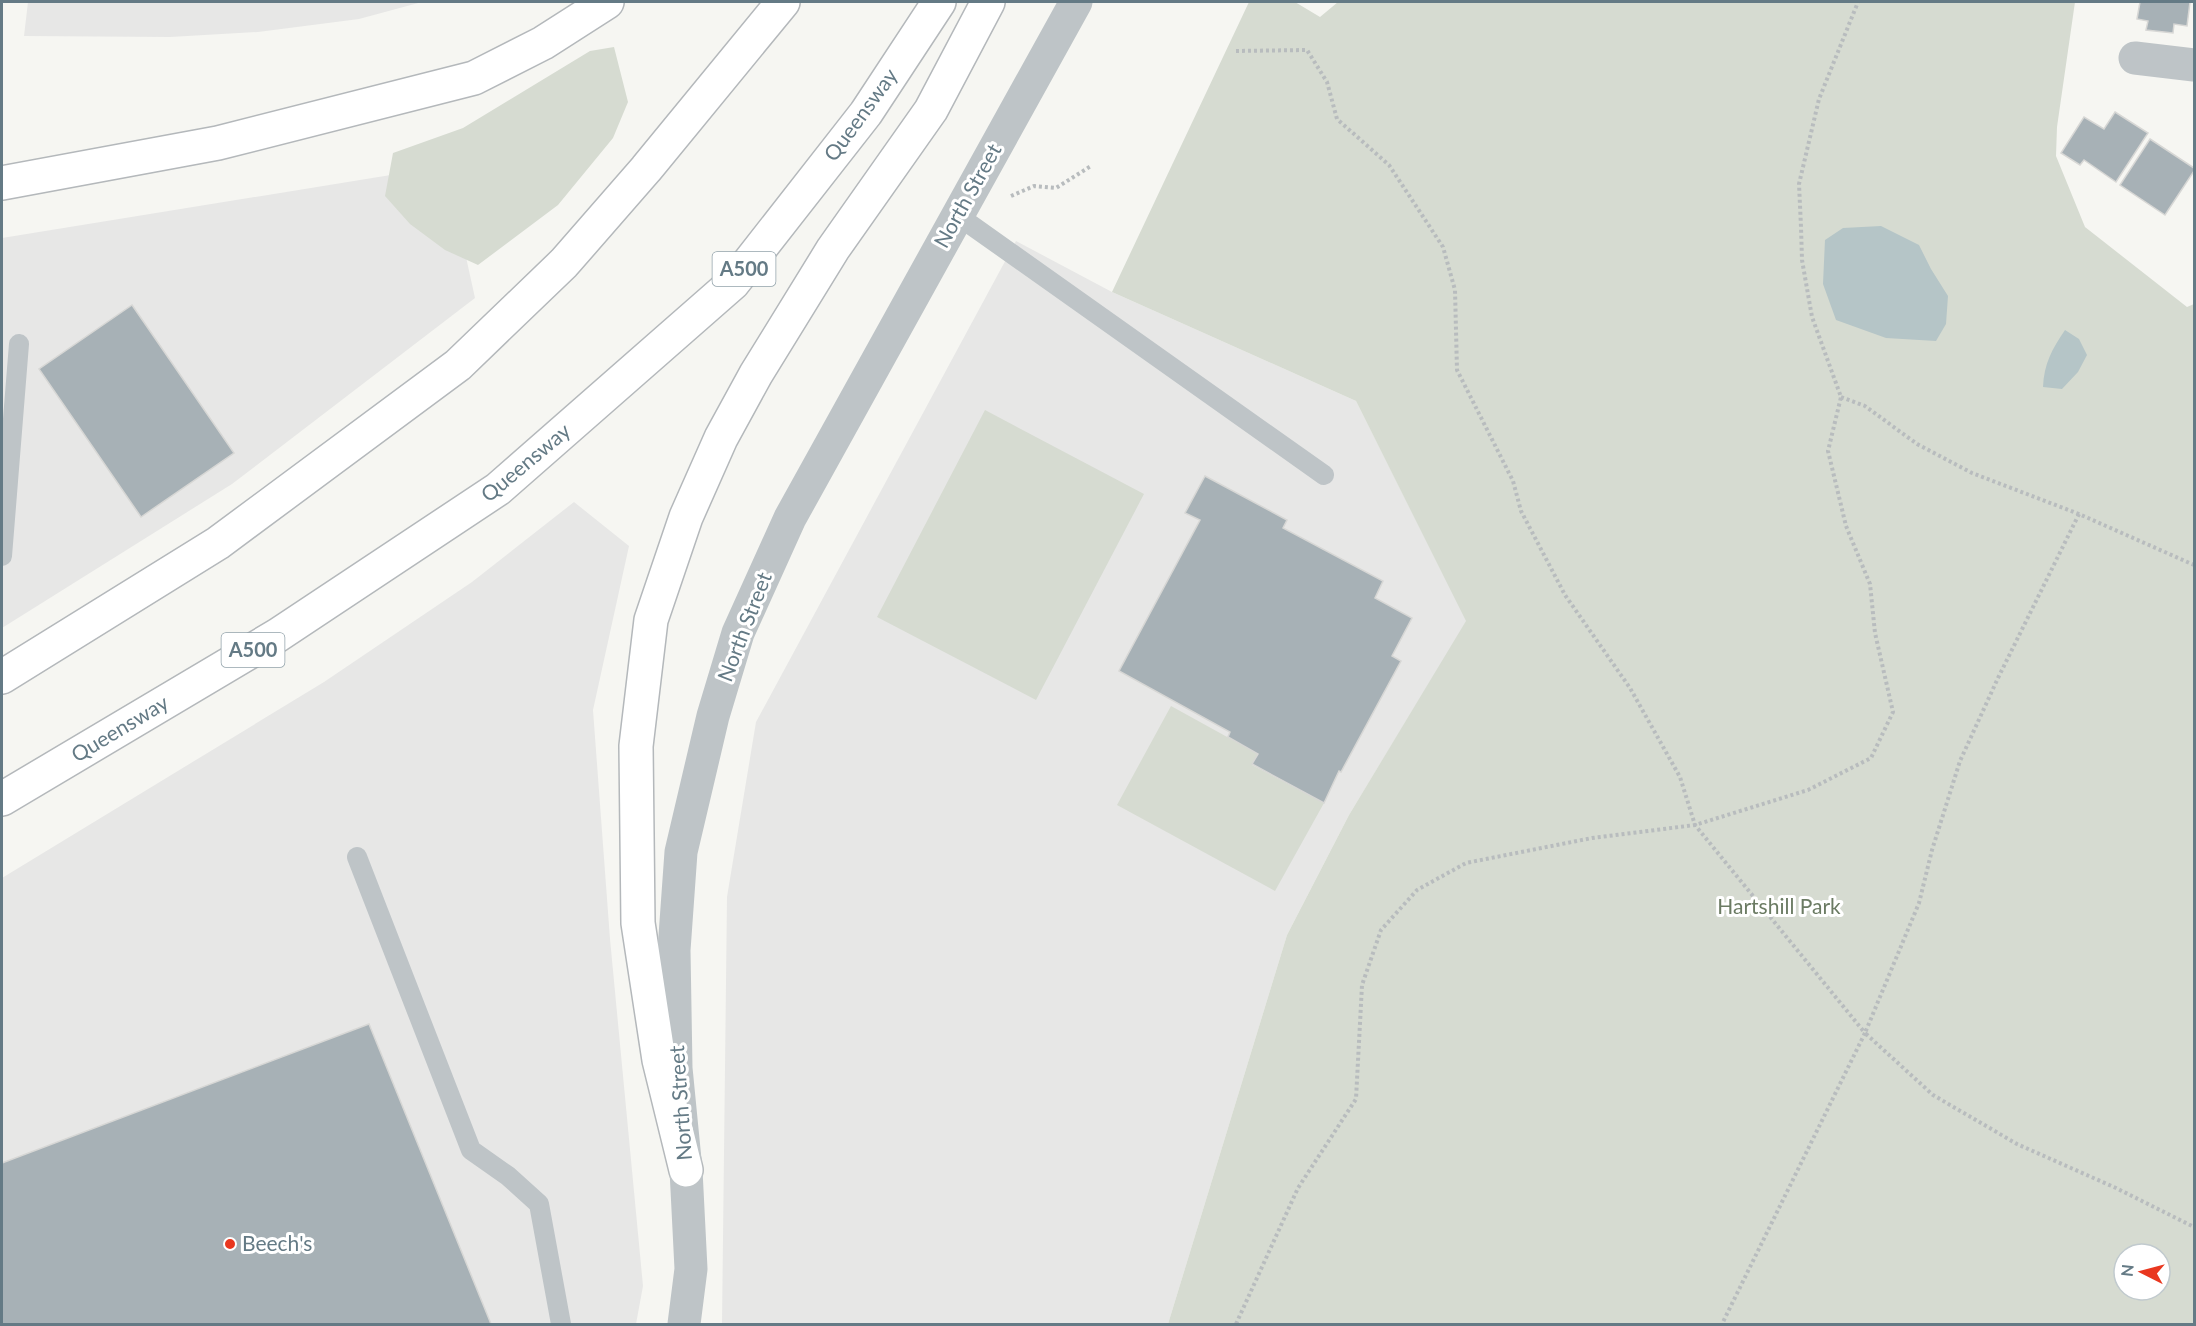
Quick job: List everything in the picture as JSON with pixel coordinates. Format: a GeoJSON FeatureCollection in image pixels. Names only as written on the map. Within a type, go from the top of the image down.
{"type":"FeatureCollection","features":[{"type":"Feature","properties":{"kind":"highway"},"geometry":{"type":"LineString","coordinates":[[2,183],[218,144],[474,78],[543,43],[607,2]]}},
{"type":"Feature","properties":{"kind":"highway"},"geometry":{"type":"LineString","coordinates":[[2,677],[218,543],[458,365],[564,263],[646,169],[783,2]]}},
{"type":"Feature","properties":{"kind":"highway","name":"Queensway"},"geometry":{"type":"LineString","coordinates":[[2,799],[278,635],[498,489],[733,283],[866,113],[939,2]]}},
{"type":"Feature","properties":{"kind":"highway"},"geometry":{"type":"LineString","coordinates":[[686,1170],[659,1060],[638,923],[636,746],[651,620],[686,517],[722,438],[756,374],[833,249],[931,110],[988,2]]}},
{"type":"Feature","properties":{"kind":"street","name":"North Street"},"geometry":{"type":"LineString","coordinates":[[684,1324],[692,1269],[686,1170],[676,1068],[674,950],[681,852],[713,716],[738,633],[790,518],[1076,2]]}},
{"type":"Feature","properties":{"kind":"street"},"geometry":{"type":"LineString","coordinates":[[2135,58],[2194,65]]}},
{"type":"Feature","properties":{"kind":"lane"},"geometry":{"type":"LineString","coordinates":[[957,215],[1324,475]]}},
{"type":"Feature","properties":{"kind":"lane"},"geometry":{"type":"LineString","coordinates":[[2,556],[19,344]]}},
{"type":"Feature","properties":{"kind":"lane"},"geometry":{"type":"LineString","coordinates":[[357,857],[471,1150],[508,1176],[539,1204],[561,1324]]}},
{"type":"Feature","properties":{"kind":"path"},"geometry":{"type":"LineString","coordinates":[[1236,1324],[1298,1188],[1356,1099],[1362,985],[1381,930],[1417,890],[1466,863],[1592,838],[1695,825],[1808,790],[1870,758],[1893,712],[1875,633],[1870,584],[1846,526],[1828,451],[1841,397],[1812,317],[1802,260],[1800,227],[1799,184],[1819,99],[1858,2]]}},
{"type":"Feature","properties":{"kind":"path"},"geometry":{"type":"LineString","coordinates":[[1236,51],[1307,50],[1327,82],[1337,119],[1389,165],[1443,247],[1455,290],[1457,370],[1513,482],[1526,522],[1565,595],[1630,688],[1680,777],[1695,825],[1865,1033],[1933,1095],[2017,1144],[2116,1188],[2194,1227]]}},
{"type":"Feature","properties":{"kind":"path"},"geometry":{"type":"LineString","coordinates":[[974,184],[999,201],[1034,186],[1056,188],[1091,166]]}},
{"type":"Feature","properties":{"kind":"path"},"geometry":{"type":"LineString","coordinates":[[1841,397],[1865,406],[1917,444],[1972,473],[2079,514],[2194,565]]}},
{"type":"Feature","properties":{"kind":"path"},"geometry":{"type":"LineString","coordinates":[[1722,1324],[1865,1033],[1919,903],[1932,850],[1960,761],[2079,514]]}},
{"type":"Feature","properties":{"kind":"shaded area"},"geometry":{"type":"Polygon","coordinates":[[[28,2],[422,2],[359,19],[258,32],[170,37],[24,36],[28,2]]]}},
{"type":"Feature","properties":{"kind":"shaded area"},"geometry":{"type":"Polygon","coordinates":[[[446,166],[475,298],[232,484],[2,628],[2,238],[446,166]]]}},
{"type":"Feature","properties":{"kind":"shaded area"},"geometry":{"type":"Polygon","coordinates":[[[1881,226],[1919,245],[1948,296],[1946,324],[1936,341],[1886,338],[1836,320],[1823,284],[1825,240],[1843,228],[1881,226]]]}},
{"type":"Feature","properties":{"kind":"shaded area"},"geometry":{"type":"Polygon","coordinates":[[[1016,241],[1112,292],[1356,401],[1467,621],[1349,815],[1287,935],[1168,1324],[722,1324],[727,897],[756,722],[1016,241]]]}},
{"type":"Feature","properties":{"kind":"shaded area"},"geometry":{"type":"Polygon","coordinates":[[[2065,330],[2079,339],[2087,355],[2078,372],[2062,389],[2043,387],[2050,357],[2065,330]]]}},
{"type":"Feature","properties":{"kind":"shaded area"},"geometry":{"type":"Polygon","coordinates":[[[574,502],[629,546],[593,710],[610,939],[643,1286],[636,1324],[2,1324],[2,878],[324,682],[472,582],[574,502]]]}},
{"type":"Feature","properties":{"kind":"green space","name":"Hartshill Park"},"geometry":{"type":"Polygon","coordinates":[[[1249,2],[1295,2],[1320,17],[1338,2],[2075,2],[2057,127],[2056,156],[2085,227],[2187,307],[2194,304],[2194,1324],[1168,1324],[1287,935],[1349,815],[1466,621],[1356,401],[1112,292],[1249,2]]]}},
{"type":"Feature","properties":{"kind":"green space"},"geometry":{"type":"Polygon","coordinates":[[[614,47],[628,102],[613,138],[558,205],[478,265],[445,250],[410,224],[385,196],[393,153],[463,128],[590,51],[614,47]]]}},
{"type":"Feature","properties":{"kind":"green space"},"geometry":{"type":"Polygon","coordinates":[[[985,410],[1144,494],[1036,700],[877,617],[985,410]]]}},
{"type":"Feature","properties":{"kind":"green space"},"geometry":{"type":"Polygon","coordinates":[[[1171,706],[1258,754],[1252,765],[1324,803],[1275,891],[1117,805],[1171,706]]]}},
{"type":"Feature","properties":{"kind":"building"},"geometry":{"type":"Polygon","coordinates":[[[2140,2],[2190,2],[2187,26],[2174,24],[2173,33],[2146,30],[2148,21],[2137,19],[2140,2]]]}},
{"type":"Feature","properties":{"kind":"building"},"geometry":{"type":"Polygon","coordinates":[[[2115,112],[2148,133],[2116,182],[2084,160],[2080,165],[2061,153],[2084,117],[2104,129],[2115,112]]]}},
{"type":"Feature","properties":{"kind":"building"},"geometry":{"type":"Polygon","coordinates":[[[2150,139],[2194,168],[2165,215],[2120,185],[2150,139]]]}},
{"type":"Feature","properties":{"kind":"building"},"geometry":{"type":"Polygon","coordinates":[[[132,305],[234,453],[141,517],[39,369],[132,305]]]}},
{"type":"Feature","properties":{"kind":"building"},"geometry":{"type":"Polygon","coordinates":[[[1205,476],[1287,520],[1283,528],[1383,581],[1375,598],[1412,618],[1392,656],[1401,661],[1341,772],[1339,771],[1324,803],[1252,764],[1258,754],[1228,737],[1230,732],[1119,671],[1200,520],[1185,513],[1205,476]]]}},
{"type":"Feature","properties":{"kind":"building","name":"Beech's"},"geometry":{"type":"Polygon","coordinates":[[[369,1024],[491,1324],[2,1324],[2,1163],[369,1024]]]}},
{"type":"Feature","properties":{"kind":"place","name":"Beech's"},"geometry":{"type":"Point","coordinates":[230,1244]}}]}
